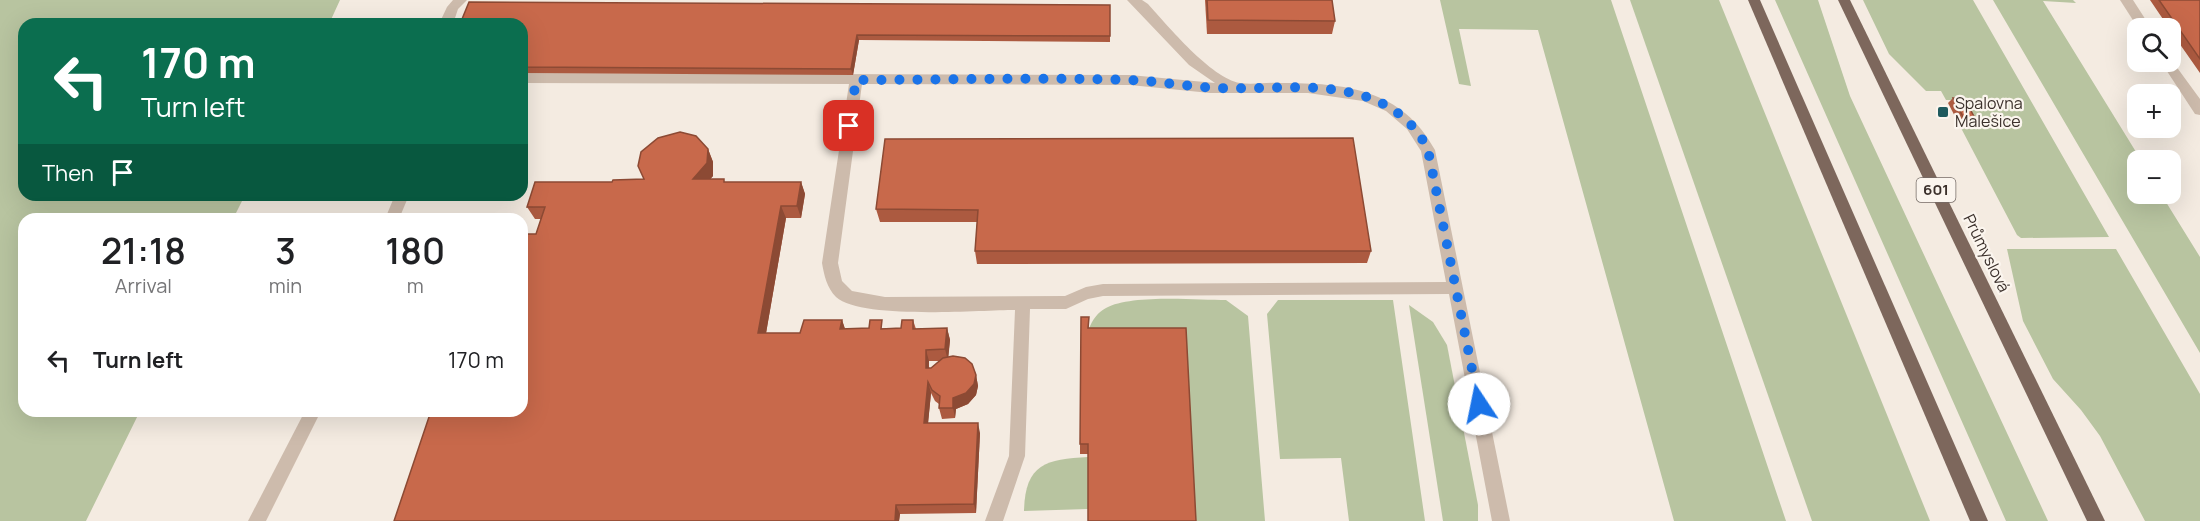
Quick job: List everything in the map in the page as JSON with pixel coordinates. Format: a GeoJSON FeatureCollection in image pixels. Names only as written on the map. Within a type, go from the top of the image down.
{"type":"FeatureCollection","features":[{"type":"Feature","properties":{"kind":"main road","name":"Průmyslová"},"geometry":{"type":"LineString","coordinates":[[1844,0],[2097,521]]}},
{"type":"Feature","properties":{"kind":"main road"},"geometry":{"type":"LineString","coordinates":[[1753,2],[1979,521]]}},
{"type":"Feature","properties":{"kind":"lane"},"geometry":{"type":"LineString","coordinates":[[449,18],[453,8],[461,0]]}},
{"type":"Feature","properties":{"kind":"lane"},"geometry":{"type":"LineString","coordinates":[[1132,0],[1143,7],[1203,69],[1215,78],[1246,88]]}},
{"type":"Feature","properties":{"kind":"lane"},"geometry":{"type":"LineString","coordinates":[[2126,0],[2138,18]]}},
{"type":"Feature","properties":{"kind":"lane"},"geometry":{"type":"LineString","coordinates":[[2175,72],[2200,110]]}},
{"type":"Feature","properties":{"kind":"lane"},"geometry":{"type":"LineString","coordinates":[[528,78],[1130,80],[1246,88],[1339,90],[1379,102],[1396,112],[1412,126],[1421,136],[1428,150],[1501,521]]}},
{"type":"Feature","properties":{"kind":"lane"},"geometry":{"type":"LineString","coordinates":[[856,80],[830,263],[831,276],[837,288],[847,297],[863,302],[885,304],[1023,303],[1066,302],[1086,293],[1103,290],[1456,288]]}},
{"type":"Feature","properties":{"kind":"lane"},"geometry":{"type":"LineString","coordinates":[[994,521],[1017,456],[1023,303]]}},
{"type":"Feature","properties":{"kind":"lane"},"geometry":{"type":"LineString","coordinates":[[257,521],[310,417]]}},
{"type":"Feature","properties":{"kind":"green space"},"geometry":{"type":"Polygon","coordinates":[[[0,0],[340,0],[332,18],[18,18],[18,201],[242,201],[236,213],[18,213],[18,417],[137,417],[86,521],[0,521],[0,0]]]}},
{"type":"Feature","properties":{"kind":"green space"},"geometry":{"type":"Polygon","coordinates":[[[1440,0],[1611,0],[1786,521],[1674,521],[1538,30],[1459,29],[1471,86],[1459,84],[1440,0]]]}},
{"type":"Feature","properties":{"kind":"green space"},"geometry":{"type":"Polygon","coordinates":[[[1630,0],[1719,0],[1930,521],[1812,521],[1630,0]]]}},
{"type":"Feature","properties":{"kind":"green space"},"geometry":{"type":"Polygon","coordinates":[[[1775,0],[1818,0],[1850,96],[2048,521],[2006,521],[1775,0]]]}},
{"type":"Feature","properties":{"kind":"green space"},"geometry":{"type":"Polygon","coordinates":[[[1863,0],[1973,0],[2109,237],[2021,238],[2017,235],[1961,128],[1971,128],[1957,100],[1946,100],[1941,91],[1926,91],[1889,54],[1863,0]]]}},
{"type":"Feature","properties":{"kind":"green space"},"geometry":{"type":"Polygon","coordinates":[[[1993,0],[2073,0],[2076,3],[2043,1],[2135,150],[2127,150],[2127,204],[2167,204],[2200,257],[2200,353],[1993,0]]]}},
{"type":"Feature","properties":{"kind":"green space"},"geometry":{"type":"Polygon","coordinates":[[[2007,249],[2116,249],[2200,394],[2200,521],[2145,521],[2100,436],[2081,410],[2053,379],[2023,321],[2007,249]]]}},
{"type":"Feature","properties":{"kind":"green space"},"geometry":{"type":"Polygon","coordinates":[[[1147,299],[1226,300],[1248,316],[1265,521],[1193,521],[1089,329],[1094,319],[1106,308],[1131,301],[1147,299]]]}},
{"type":"Feature","properties":{"kind":"green space"},"geometry":{"type":"Polygon","coordinates":[[[1278,300],[1393,300],[1425,521],[1349,521],[1341,458],[1280,459],[1267,314],[1278,300]]]}},
{"type":"Feature","properties":{"kind":"green space"},"geometry":{"type":"Polygon","coordinates":[[[1409,305],[1433,322],[1447,345],[1478,505],[1478,521],[1443,521],[1409,305]]]}},
{"type":"Feature","properties":{"kind":"green space"},"geometry":{"type":"Polygon","coordinates":[[[1088,457],[1088,509],[1024,511],[1025,495],[1029,483],[1041,467],[1060,460],[1088,457]]]}},
{"type":"Feature","properties":{"kind":"building"},"geometry":{"type":"Polygon","coordinates":[[[1207,0],[1332,0],[1335,21],[1208,20],[1207,0]]]}},
{"type":"Feature","properties":{"kind":"building"},"geometry":{"type":"Polygon","coordinates":[[[2159,0],[2200,0],[2200,59],[2181,32],[2181,18],[2172,18],[2159,0]]]}},
{"type":"Feature","properties":{"kind":"building"},"geometry":{"type":"Polygon","coordinates":[[[469,2],[1110,5],[1110,36],[857,35],[851,69],[528,67],[528,18],[462,18],[469,2]]]}},
{"type":"Feature","properties":{"kind":"building"},"geometry":{"type":"Polygon","coordinates":[[[1953,98],[1964,98],[1977,122],[1966,122],[1953,98]]]}},
{"type":"Feature","properties":{"kind":"building"},"geometry":{"type":"Polygon","coordinates":[[[680,132],[696,136],[708,149],[707,163],[693,179],[724,179],[724,182],[801,182],[797,206],[781,206],[758,333],[800,333],[804,320],[842,320],[840,329],[869,328],[870,320],[882,320],[881,329],[901,328],[902,320],[913,320],[913,329],[947,328],[945,349],[926,350],[926,368],[931,368],[943,358],[953,356],[965,358],[972,364],[976,375],[974,384],[966,393],[953,398],[953,408],[939,408],[940,396],[932,390],[928,382],[924,423],[978,423],[974,504],[896,505],[895,521],[394,521],[429,417],[528,417],[528,234],[536,234],[545,207],[527,207],[535,182],[612,182],[613,180],[644,179],[638,166],[641,152],[658,138],[680,132]]]}},
{"type":"Feature","properties":{"kind":"building"},"geometry":{"type":"Polygon","coordinates":[[[1353,138],[1371,251],[975,251],[978,210],[876,209],[885,139],[1353,138]]]}},
{"type":"Feature","properties":{"kind":"building"},"geometry":{"type":"Polygon","coordinates":[[[1081,317],[1089,317],[1088,328],[1186,328],[1196,521],[1088,521],[1088,444],[1080,444],[1081,317]]]}},
{"type":"Feature","properties":{"kind":"place","name":"Spalovna Malešice"},"geometry":{"type":"Point","coordinates":[1943,112]}},
{"type":"Feature","properties":{"kind":"route"},"geometry":{"type":"LineString","coordinates":[[849,126],[856,80],[1130,80],[1220,88],[1322,88],[1339,90],[1379,102],[1396,112],[1412,126],[1421,136],[1428,150],[1479,404]]}}]}
